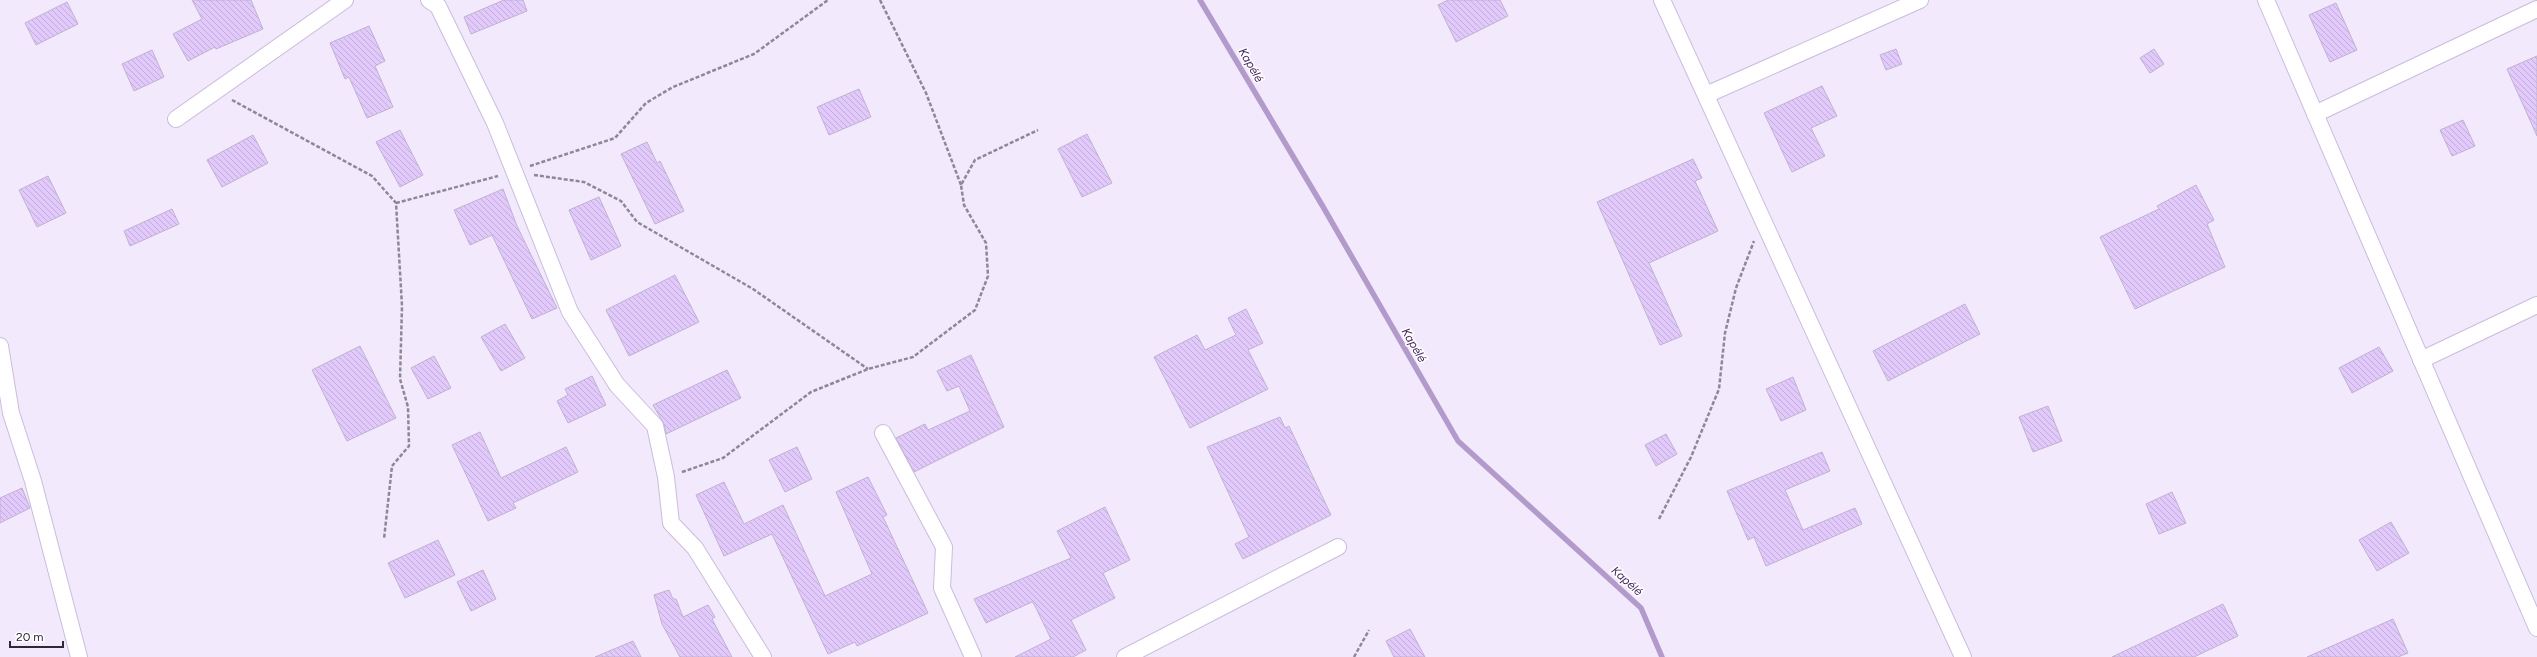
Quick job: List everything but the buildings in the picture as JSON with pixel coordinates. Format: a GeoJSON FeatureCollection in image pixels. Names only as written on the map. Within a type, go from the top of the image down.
{"type":"FeatureCollection","features":[{"type":"Feature","properties":{"kind":"street"},"geometry":{"type":"LineString","coordinates":[[176,118],[346,0]]}},
{"type":"Feature","properties":{"kind":"street"},"geometry":{"type":"LineString","coordinates":[[429,0],[438,6],[495,123],[570,312],[617,385],[655,426],[666,477],[671,523],[695,548],[763,657]]}},
{"type":"Feature","properties":{"kind":"street"},"geometry":{"type":"LineString","coordinates":[[1662,0],[1963,657]]}},
{"type":"Feature","properties":{"kind":"street"},"geometry":{"type":"LineString","coordinates":[[1706,95],[1920,0]]}},
{"type":"Feature","properties":{"kind":"street"},"geometry":{"type":"LineString","coordinates":[[2266,0],[2537,628]]}},
{"type":"Feature","properties":{"kind":"street"},"geometry":{"type":"LineString","coordinates":[[2315,114],[2537,9]]}},
{"type":"Feature","properties":{"kind":"street"},"geometry":{"type":"LineString","coordinates":[[2421,360],[2537,304]]}},
{"type":"Feature","properties":{"kind":"street"},"geometry":{"type":"LineString","coordinates":[[0,346],[12,412],[34,480],[79,657]]}},
{"type":"Feature","properties":{"kind":"street"},"geometry":{"type":"LineString","coordinates":[[883,433],[944,547],[942,588],[973,657]]}},
{"type":"Feature","properties":{"kind":"street"},"geometry":{"type":"LineString","coordinates":[[1125,657],[1338,547]]}},
{"type":"Feature","properties":{"kind":"path"},"geometry":{"type":"LineString","coordinates":[[396,202],[514,172],[615,138],[646,103],[672,87],[754,54],[828,0]]}},
{"type":"Feature","properties":{"kind":"path"},"geometry":{"type":"LineString","coordinates":[[666,477],[723,458],[811,392],[868,369],[913,357],[975,310],[988,276],[986,243],[964,205],[961,185],[926,93],[880,0]]}},
{"type":"Feature","properties":{"kind":"path"},"geometry":{"type":"LineString","coordinates":[[216,91],[372,176],[396,202],[402,306],[400,379],[408,408],[409,446],[392,466],[384,539]]}},
{"type":"Feature","properties":{"kind":"path"},"geometry":{"type":"LineString","coordinates":[[961,185],[975,160],[1038,130]]}},
{"type":"Feature","properties":{"kind":"path"},"geometry":{"type":"LineString","coordinates":[[514,172],[584,182],[621,201],[637,222],[753,290],[868,369]]}},
{"type":"Feature","properties":{"kind":"path"},"geometry":{"type":"LineString","coordinates":[[1659,519],[1691,457],[1720,389],[1725,333],[1736,288],[1762,218]]}},
{"type":"Feature","properties":{"kind":"path"},"geometry":{"type":"LineString","coordinates":[[1354,657],[1368,630]]}},
{"type":"Feature","properties":{"kind":"waterway","name":"Kapélé"},"geometry":{"type":"LineString","coordinates":[[1200,0],[1322,205],[1458,441],[1641,608],[1662,657]]}}]}
